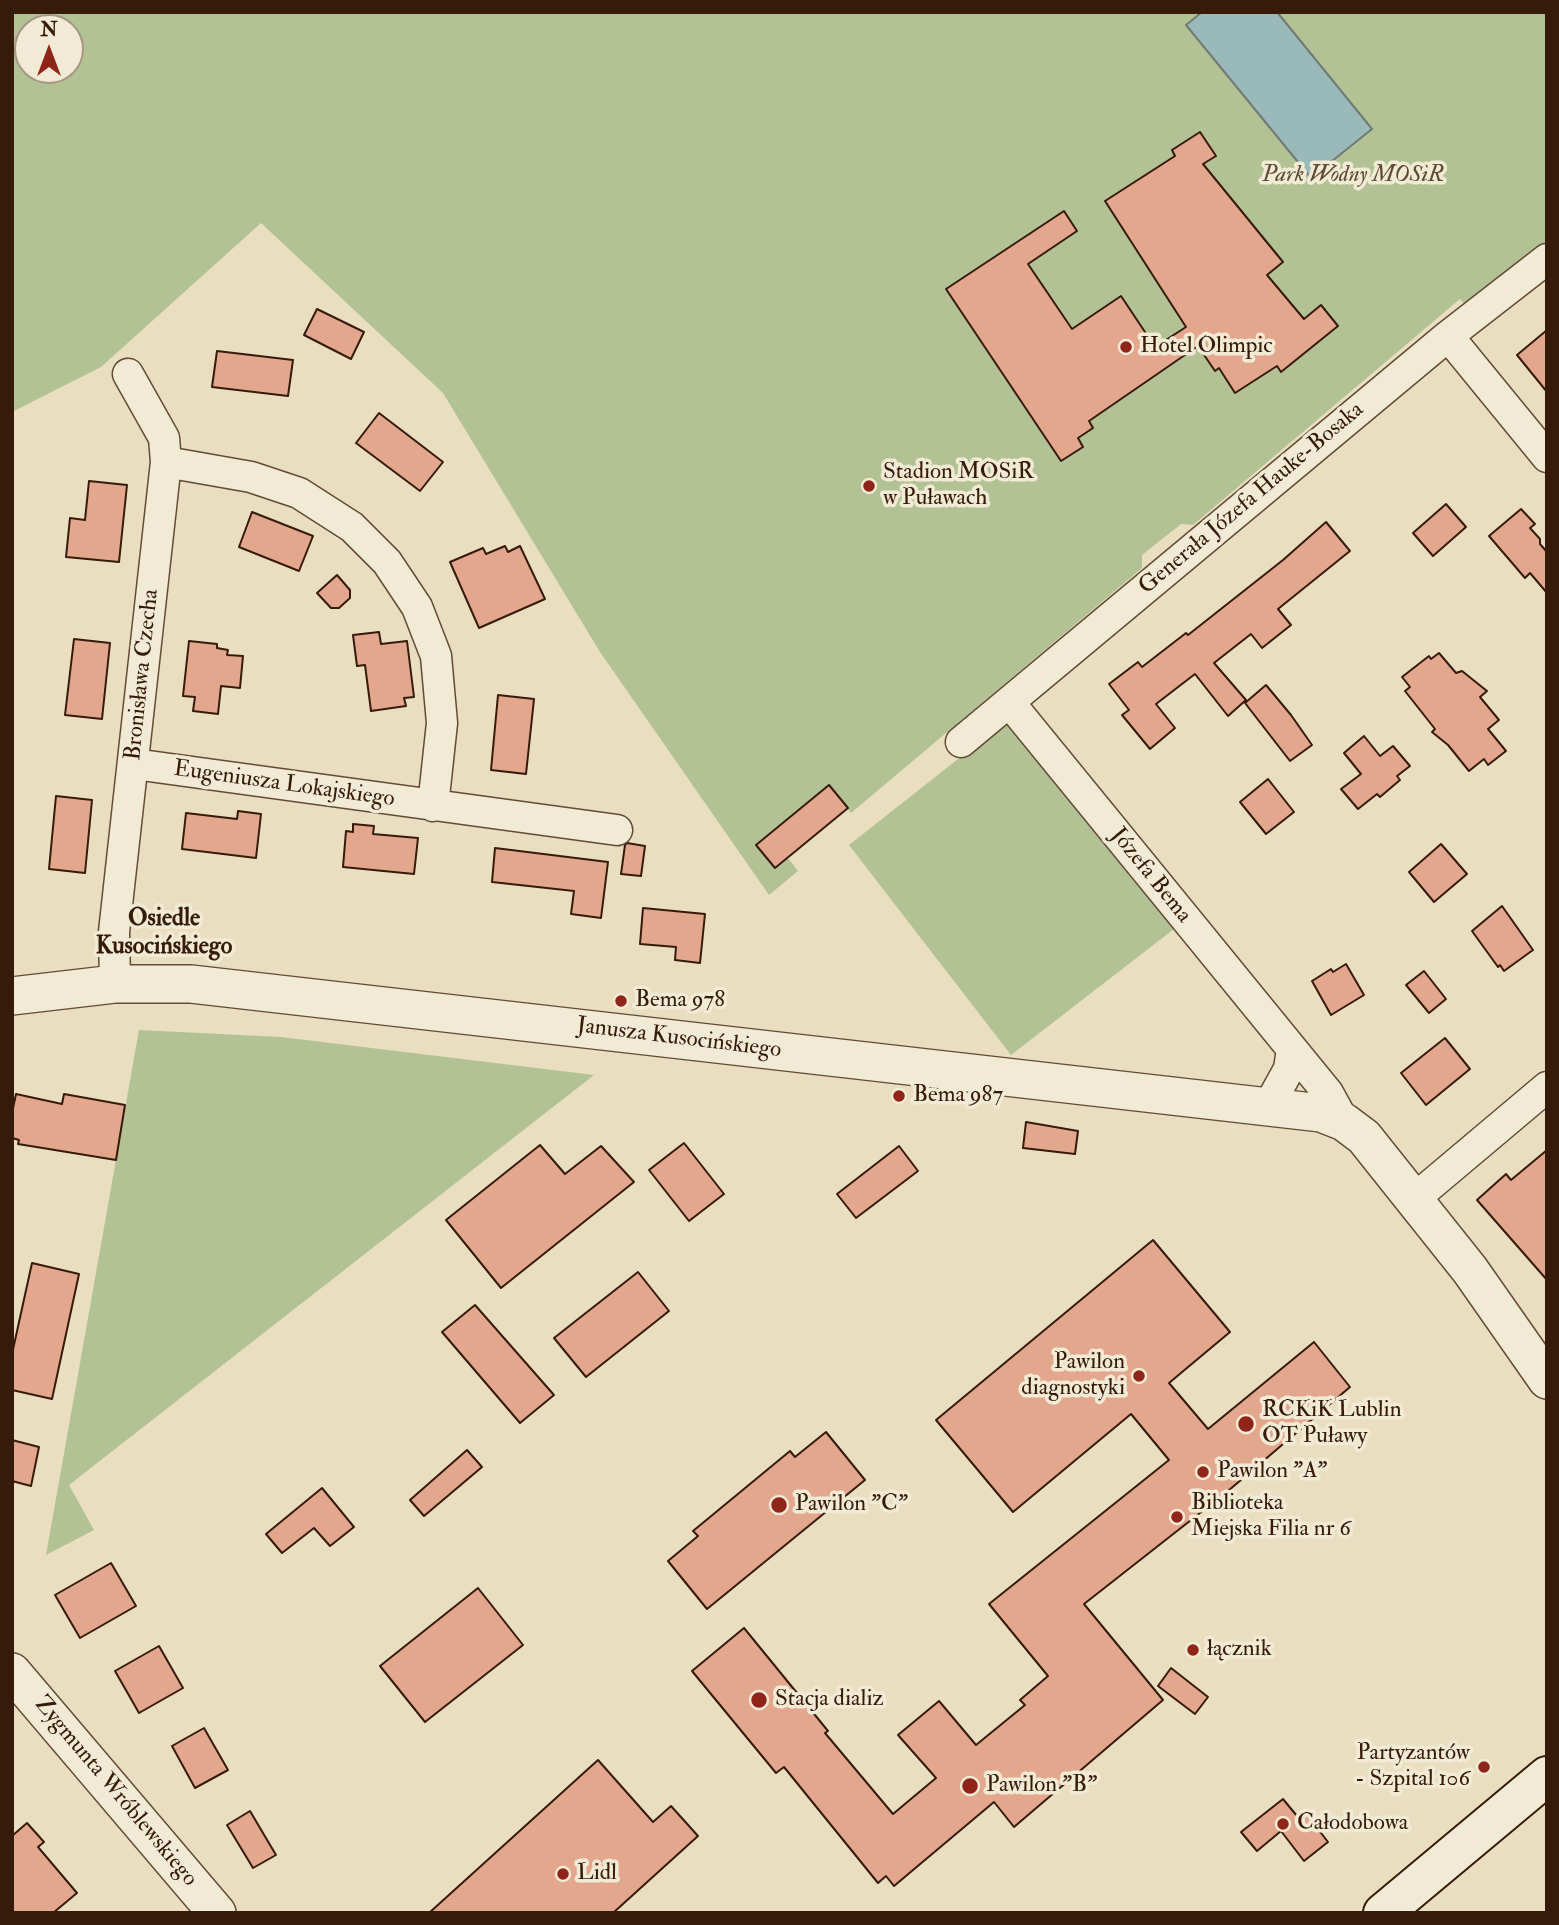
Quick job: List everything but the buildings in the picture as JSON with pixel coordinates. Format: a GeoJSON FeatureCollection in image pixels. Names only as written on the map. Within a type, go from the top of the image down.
{"type":"FeatureCollection","features":[{"type":"Feature","properties":{"kind":"main road"},"geometry":{"type":"LineString","coordinates":[[1383,1913],[1547,1776]]}},
{"type":"Feature","properties":{"kind":"street","name":"Generała Józefa Hauke-Bosaka"},"geometry":{"type":"LineString","coordinates":[[961,742],[1448,335],[1547,259]]}},
{"type":"Feature","properties":{"kind":"street"},"geometry":{"type":"LineString","coordinates":[[1448,335],[1547,457]]}},
{"type":"Feature","properties":{"kind":"street","name":"Bronisława Czecha"},"geometry":{"type":"LineString","coordinates":[[115,984],[114,932],[166,461],[164,438],[128,374]]}},
{"type":"Feature","properties":{"kind":"street"},"geometry":{"type":"LineString","coordinates":[[166,461],[251,477],[299,493],[352,527],[387,562],[417,607],[436,656],[442,723],[433,806]]}},
{"type":"Feature","properties":{"kind":"street","name":"Józefa Bema"},"geometry":{"type":"LineString","coordinates":[[1009,702],[1328,1093],[1343,1122],[1364,1137],[1414,1199],[1470,1270],[1547,1380]]}},
{"type":"Feature","properties":{"kind":"street","name":"Eugeniusza Lokajskiego"},"geometry":{"type":"LineString","coordinates":[[134,764],[617,831]]}},
{"type":"Feature","properties":{"kind":"street","name":"Janusza Kusocińskiego"},"geometry":{"type":"LineString","coordinates":[[12,996],[115,984],[191,984],[1321,1113],[1343,1122]]}},
{"type":"Feature","properties":{"kind":"street"},"geometry":{"type":"LineString","coordinates":[[1268,1107],[1289,1069],[1292,1049]]}},
{"type":"Feature","properties":{"kind":"street"},"geometry":{"type":"LineString","coordinates":[[1414,1199],[1547,1087]]}},
{"type":"Feature","properties":{"kind":"street","name":"Zygmunta Wróblewskiego"},"geometry":{"type":"LineString","coordinates":[[12,1672],[217,1913]]}},
{"type":"Feature","properties":{"kind":"green space","name":"Stadion MOSiR w Puławach"},"geometry":{"type":"Polygon","coordinates":[[[12,12],[1547,12],[1547,241],[1467,307],[1460,299],[1193,525],[1181,524],[1142,555],[1142,568],[851,813],[847,808],[788,858],[798,871],[769,895],[600,652],[443,393],[261,223],[101,367],[12,412],[12,12]]]}},
{"type":"Feature","properties":{"kind":"green space"},"geometry":{"type":"Polygon","coordinates":[[[1005,722],[1174,929],[1011,1055],[849,845],[1005,722]]]}},
{"type":"Feature","properties":{"kind":"green space"},"geometry":{"type":"Polygon","coordinates":[[[139,1030],[281,1037],[594,1075],[69,1485],[94,1530],[46,1555],[139,1030]]]}},
{"type":"Feature","properties":{"kind":"water"},"geometry":{"type":"Polygon","coordinates":[[[1202,12],[1277,12],[1372,129],[1311,178],[1186,25],[1202,12]]]}},
{"type":"Feature","properties":{"kind":"place","name":"Hotel Olimpic"},"geometry":{"type":"Point","coordinates":[1126,347]}},
{"type":"Feature","properties":{"kind":"place","name":"Stadion MOSiR w Puławach"},"geometry":{"type":"Point","coordinates":[869,486]}},
{"type":"Feature","properties":{"kind":"place","name":"Bema 978"},"geometry":{"type":"Point","coordinates":[621,1001]}},
{"type":"Feature","properties":{"kind":"place","name":"Bema 987"},"geometry":{"type":"Point","coordinates":[899,1096]}},
{"type":"Feature","properties":{"kind":"place","name":"Pawilon diagnostyki"},"geometry":{"type":"Point","coordinates":[1139,1376]}},
{"type":"Feature","properties":{"kind":"place","name":"RCKiK Lublin OT Puławy"},"geometry":{"type":"Point","coordinates":[1246,1424]}},
{"type":"Feature","properties":{"kind":"place","name":"Pawilon \"A\""},"geometry":{"type":"Point","coordinates":[1203,1472]}},
{"type":"Feature","properties":{"kind":"place","name":"Pawilon \"C\""},"geometry":{"type":"Point","coordinates":[779,1505]}},
{"type":"Feature","properties":{"kind":"place","name":"Biblioteka Miejska Filia nr 6"},"geometry":{"type":"Point","coordinates":[1177,1517]}},
{"type":"Feature","properties":{"kind":"place","name":"łącznik"},"geometry":{"type":"Point","coordinates":[1193,1650]}},
{"type":"Feature","properties":{"kind":"place","name":"Stacja dializ"},"geometry":{"type":"Point","coordinates":[759,1700]}},
{"type":"Feature","properties":{"kind":"place","name":"Partyzantów - Szpital 106"},"geometry":{"type":"Point","coordinates":[1484,1767]}},
{"type":"Feature","properties":{"kind":"place","name":"Pawilon \"B\""},"geometry":{"type":"Point","coordinates":[970,1786]}},
{"type":"Feature","properties":{"kind":"place","name":"Całodobowa"},"geometry":{"type":"Point","coordinates":[1283,1824]}},
{"type":"Feature","properties":{"kind":"place","name":"Lidl"},"geometry":{"type":"Point","coordinates":[563,1874]}},
{"type":"Feature","properties":{"kind":"district","name":"Osiedle Kusocińskiego"},"geometry":{"type":"Point","coordinates":[164,934]}},
{"type":"Feature","properties":{"kind":"park label","name":"Park Wodny MOSiR"},"geometry":{"type":"Point","coordinates":[1353,176]}}]}
